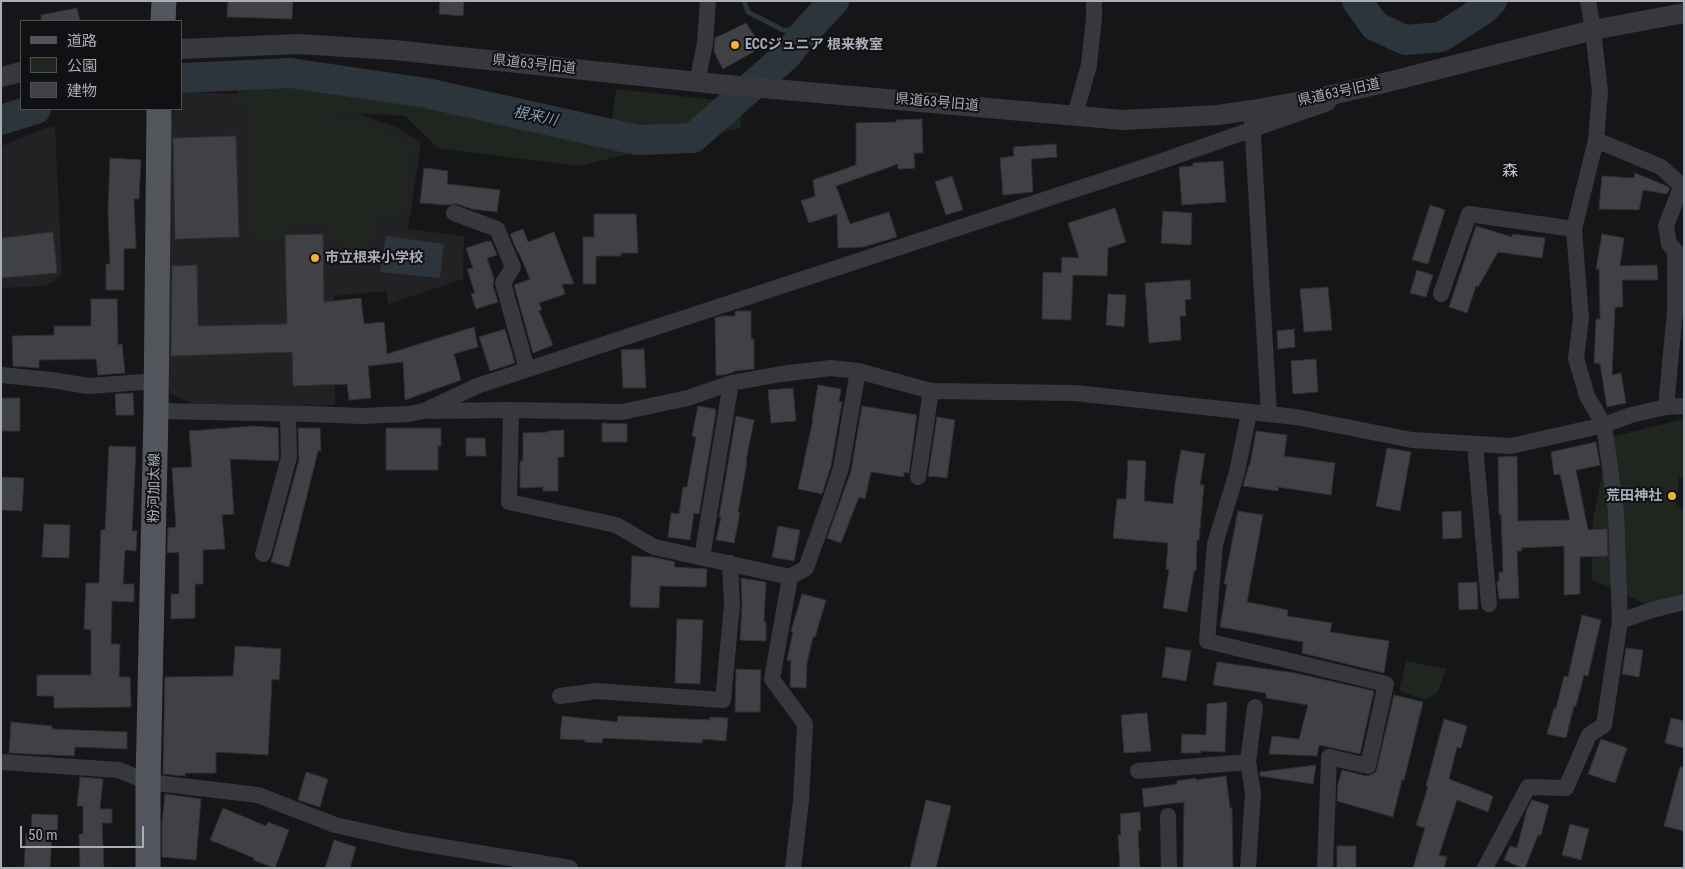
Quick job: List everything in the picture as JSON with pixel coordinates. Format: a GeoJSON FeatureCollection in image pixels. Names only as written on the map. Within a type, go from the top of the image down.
{"type":"FeatureCollection","features":[{"type":"Feature","properties":{"kind":"main road"},"geometry":{"type":"LineString","coordinates":[[162,20],[164,1]]}},
{"type":"Feature","properties":{"kind":"main road","name":"粉河加太線"},"geometry":{"type":"LineString","coordinates":[[148,868],[159,110]]}},
{"type":"Feature","properties":{"kind":"street"},"geometry":{"type":"LineString","coordinates":[[707,83],[705,44],[708,1]]}},
{"type":"Feature","properties":{"kind":"street"},"geometry":{"type":"LineString","coordinates":[[1075,116],[1089,65],[1094,1]]}},
{"type":"Feature","properties":{"kind":"street"},"geometry":{"type":"LineString","coordinates":[[1485,868],[1528,787],[1566,788],[1588,735],[1604,725],[1620,621],[1616,511],[1604,425],[1587,396],[1576,358],[1581,319],[1574,229],[1596,140],[1600,91],[1588,1]]}},
{"type":"Feature","properties":{"kind":"street","name":"県道63号旧道"},"geometry":{"type":"LineString","coordinates":[[182,49],[298,44],[375,49],[707,83],[1123,120],[1218,115],[1252,120],[1384,83],[1593,30],[1684,13]]}},
{"type":"Feature","properties":{"kind":"street"},"geometry":{"type":"LineString","coordinates":[[1,77],[20,72]]}},
{"type":"Feature","properties":{"kind":"street"},"geometry":{"type":"LineString","coordinates":[[424,411],[477,386],[527,369],[1153,164],[1252,120],[1269,414]]}},
{"type":"Feature","properties":{"kind":"street"},"geometry":{"type":"LineString","coordinates":[[1596,140],[1661,167],[1683,187],[1666,226],[1670,244],[1675,250],[1675,311],[1666,407]]}},
{"type":"Feature","properties":{"kind":"street"},"geometry":{"type":"LineString","coordinates":[[454,213],[497,230],[513,267],[503,283],[527,369]]}},
{"type":"Feature","properties":{"kind":"street"},"geometry":{"type":"LineString","coordinates":[[1441,294],[1469,214],[1574,229]]}},
{"type":"Feature","properties":{"kind":"street"},"geometry":{"type":"LineString","coordinates":[[156,411],[362,416],[408,414],[424,411],[622,412],[688,398],[730,383],[831,368],[858,371],[931,390],[1076,393],[1296,417],[1412,440],[1511,446],[1604,425],[1631,415],[1666,407],[1684,406]]}},
{"type":"Feature","properties":{"kind":"street"},"geometry":{"type":"LineString","coordinates":[[511,410],[509,502],[616,525],[654,547],[790,577],[806,568],[829,504],[840,468],[858,371]]}},
{"type":"Feature","properties":{"kind":"street"},"geometry":{"type":"LineString","coordinates":[[1,375],[88,386],[156,381]]}},
{"type":"Feature","properties":{"kind":"street"},"geometry":{"type":"LineString","coordinates":[[702,557],[730,383]]}},
{"type":"Feature","properties":{"kind":"street"},"geometry":{"type":"LineString","coordinates":[[918,477],[931,390]]}},
{"type":"Feature","properties":{"kind":"street"},"geometry":{"type":"LineString","coordinates":[[1249,412],[1237,472],[1214,544],[1207,641],[1386,684],[1368,766],[1329,757],[1325,868]]}},
{"type":"Feature","properties":{"kind":"street"},"geometry":{"type":"LineString","coordinates":[[263,554],[290,457],[288,414]]}},
{"type":"Feature","properties":{"kind":"street"},"geometry":{"type":"LineString","coordinates":[[1475,444],[1489,604]]}},
{"type":"Feature","properties":{"kind":"street"},"geometry":{"type":"LineString","coordinates":[[560,696],[597,691],[723,700],[732,605],[730,563]]}},
{"type":"Feature","properties":{"kind":"street"},"geometry":{"type":"LineString","coordinates":[[790,577],[772,679],[805,724],[801,800],[793,868]]}},
{"type":"Feature","properties":{"kind":"street"},"geometry":{"type":"LineString","coordinates":[[1620,621],[1684,602]]}},
{"type":"Feature","properties":{"kind":"street"},"geometry":{"type":"LineString","coordinates":[[1248,868],[1253,793],[1248,762],[1255,708]]}},
{"type":"Feature","properties":{"kind":"street"},"geometry":{"type":"LineString","coordinates":[[1,762],[118,770],[148,782],[258,795],[335,825],[407,841],[570,868]]}},
{"type":"Feature","properties":{"kind":"street"},"geometry":{"type":"LineString","coordinates":[[1138,771],[1248,762]]}},
{"type":"Feature","properties":{"kind":"street"},"geometry":{"type":"LineString","coordinates":[[1168,816],[1169,868]]}},
{"type":"Feature","properties":{"kind":"shaded area","name":"市立根来小学校"},"geometry":{"type":"Polygon","coordinates":[[[182,92],[310,96],[401,129],[421,143],[408,229],[464,236],[463,279],[388,304],[386,291],[334,296],[335,405],[198,406],[171,394],[165,376],[169,130],[174,110],[182,110],[182,92]]]}},
{"type":"Feature","properties":{"kind":"shaded area"},"geometry":{"type":"Polygon","coordinates":[[[55,125],[62,276],[46,286],[1,288],[1,146],[55,125]]]}},
{"type":"Feature","properties":{"kind":"shaded area"},"geometry":{"type":"Polygon","coordinates":[[[386,236],[444,244],[440,278],[380,272],[386,236]]]}},
{"type":"Feature","properties":{"kind":"green space"},"geometry":{"type":"Polygon","coordinates":[[[303,80],[432,103],[529,130],[585,140],[612,119],[616,89],[744,103],[740,128],[578,166],[438,148],[405,116],[237,105],[237,81],[303,80]]]}},
{"type":"Feature","properties":{"kind":"green space"},"geometry":{"type":"Polygon","coordinates":[[[251,107],[350,118],[412,144],[402,220],[376,216],[370,247],[332,242],[331,222],[281,227],[281,239],[252,238],[251,107]]]}},
{"type":"Feature","properties":{"kind":"green space"},"geometry":{"type":"Polygon","coordinates":[[[1684,419],[1684,477],[1679,477],[1676,506],[1684,510],[1684,594],[1648,605],[1592,580],[1593,520],[1610,437],[1684,419]]]}},
{"type":"Feature","properties":{"kind":"green space"},"geometry":{"type":"Polygon","coordinates":[[[1406,661],[1446,669],[1438,692],[1426,700],[1399,691],[1406,661]]]}},
{"type":"Feature","properties":{"kind":"building"},"geometry":{"type":"Polygon","coordinates":[[[228,1],[293,1],[292,19],[227,17],[228,1]]]}},
{"type":"Feature","properties":{"kind":"building"},"geometry":{"type":"Polygon","coordinates":[[[440,1],[464,1],[463,16],[439,14],[440,1]]]}},
{"type":"Feature","properties":{"kind":"building"},"geometry":{"type":"Polygon","coordinates":[[[77,8],[80,20],[41,20],[41,15],[77,8]]]}},
{"type":"Feature","properties":{"kind":"building","name":"ECCジュニア 根来教室"},"geometry":{"type":"Polygon","coordinates":[[[746,23],[762,47],[723,69],[714,52],[715,38],[746,23]]]}},
{"type":"Feature","properties":{"kind":"building"},"geometry":{"type":"Polygon","coordinates":[[[922,119],[923,153],[914,153],[915,168],[898,169],[898,164],[836,186],[850,224],[889,212],[897,237],[863,247],[838,248],[837,214],[809,223],[801,201],[815,196],[813,180],[856,165],[856,123],[922,119]]]}},
{"type":"Feature","properties":{"kind":"building"},"geometry":{"type":"Polygon","coordinates":[[[236,136],[239,237],[175,239],[173,138],[236,136]]]}},
{"type":"Feature","properties":{"kind":"building"},"geometry":{"type":"Polygon","coordinates":[[[1056,144],[1057,157],[1031,159],[1033,192],[1003,195],[1000,158],[1014,156],[1013,147],[1056,144]]]}},
{"type":"Feature","properties":{"kind":"building"},"geometry":{"type":"Polygon","coordinates":[[[110,158],[141,160],[139,199],[134,199],[136,248],[124,249],[124,290],[106,290],[106,264],[110,264],[108,210],[110,158]]]}},
{"type":"Feature","properties":{"kind":"building"},"geometry":{"type":"Polygon","coordinates":[[[1223,161],[1226,202],[1182,205],[1179,167],[1193,166],[1193,163],[1223,161]]]}},
{"type":"Feature","properties":{"kind":"building"},"geometry":{"type":"Polygon","coordinates":[[[424,168],[448,171],[447,184],[500,190],[497,212],[472,209],[457,204],[420,203],[424,168]]]}},
{"type":"Feature","properties":{"kind":"building"},"geometry":{"type":"Polygon","coordinates":[[[1635,173],[1667,186],[1670,188],[1667,194],[1643,190],[1639,210],[1599,209],[1602,176],[1634,178],[1635,173]]]}},
{"type":"Feature","properties":{"kind":"building"},"geometry":{"type":"Polygon","coordinates":[[[952,176],[963,210],[946,215],[935,182],[952,176]]]}},
{"type":"Feature","properties":{"kind":"building"},"geometry":{"type":"Polygon","coordinates":[[[1430,205],[1445,210],[1428,264],[1412,260],[1430,205]]]}},
{"type":"Feature","properties":{"kind":"building"},"geometry":{"type":"Polygon","coordinates":[[[1115,208],[1126,242],[1108,248],[1107,276],[1073,275],[1071,320],[1042,319],[1043,272],[1061,273],[1062,257],[1079,258],[1068,223],[1115,208]]]}},
{"type":"Feature","properties":{"kind":"building"},"geometry":{"type":"Polygon","coordinates":[[[1163,211],[1192,213],[1191,245],[1161,243],[1163,211]]]}},
{"type":"Feature","properties":{"kind":"building"},"geometry":{"type":"Polygon","coordinates":[[[594,214],[636,214],[638,253],[621,253],[621,256],[596,256],[596,284],[583,284],[583,237],[594,237],[594,214]]]}},
{"type":"Feature","properties":{"kind":"building"},"geometry":{"type":"Polygon","coordinates":[[[1476,226],[1512,237],[1512,234],[1545,238],[1542,258],[1498,252],[1478,287],[1476,286],[1467,313],[1449,307],[1476,226]]]}},
{"type":"Feature","properties":{"kind":"building"},"geometry":{"type":"Polygon","coordinates":[[[523,229],[528,242],[554,232],[574,284],[562,284],[565,294],[539,303],[542,310],[539,311],[553,345],[533,353],[514,285],[530,279],[510,234],[523,229]]]}},
{"type":"Feature","properties":{"kind":"building"},"geometry":{"type":"Polygon","coordinates":[[[53,232],[57,273],[1,278],[1,238],[53,232]]]}},
{"type":"Feature","properties":{"kind":"building"},"geometry":{"type":"Polygon","coordinates":[[[323,234],[324,302],[361,298],[364,324],[384,322],[387,354],[474,327],[478,347],[454,354],[461,380],[405,400],[403,362],[368,366],[371,398],[349,400],[347,384],[293,386],[292,352],[171,356],[172,266],[197,265],[198,326],[287,324],[285,235],[323,234]]]}},
{"type":"Feature","properties":{"kind":"building"},"geometry":{"type":"Polygon","coordinates":[[[1602,234],[1624,238],[1620,266],[1657,265],[1658,280],[1622,280],[1623,307],[1615,307],[1612,375],[1621,373],[1626,403],[1607,407],[1600,364],[1594,363],[1596,319],[1600,319],[1599,269],[1596,269],[1602,234]]]}},
{"type":"Feature","properties":{"kind":"building"},"geometry":{"type":"Polygon","coordinates":[[[491,241],[497,255],[487,258],[494,279],[493,286],[498,302],[476,309],[471,294],[475,293],[467,269],[473,268],[466,248],[491,241]]]}},
{"type":"Feature","properties":{"kind":"building"},"geometry":{"type":"Polygon","coordinates":[[[1417,270],[1433,275],[1426,297],[1410,293],[1417,270]]]}},
{"type":"Feature","properties":{"kind":"building"},"geometry":{"type":"Polygon","coordinates":[[[1190,280],[1191,299],[1185,300],[1186,316],[1180,316],[1181,340],[1149,343],[1145,283],[1190,280]]]}},
{"type":"Feature","properties":{"kind":"building"},"geometry":{"type":"Polygon","coordinates":[[[1328,287],[1332,330],[1304,332],[1300,289],[1328,287]]]}},
{"type":"Feature","properties":{"kind":"building"},"geometry":{"type":"Polygon","coordinates":[[[1108,294],[1126,295],[1124,327],[1106,325],[1108,294]]]}},
{"type":"Feature","properties":{"kind":"building"},"geometry":{"type":"Polygon","coordinates":[[[91,299],[117,299],[118,345],[122,344],[125,373],[98,375],[96,359],[39,360],[39,368],[13,366],[12,336],[54,335],[54,326],[91,326],[91,299]]]}},
{"type":"Feature","properties":{"kind":"building"},"geometry":{"type":"Polygon","coordinates":[[[737,311],[751,311],[751,339],[754,339],[754,369],[716,375],[715,318],[735,316],[737,311]]]}},
{"type":"Feature","properties":{"kind":"building"},"geometry":{"type":"Polygon","coordinates":[[[505,329],[515,363],[490,371],[479,337],[505,329]]]}},
{"type":"Feature","properties":{"kind":"building"},"geometry":{"type":"Polygon","coordinates":[[[1294,329],[1295,347],[1278,349],[1277,331],[1294,329]]]}},
{"type":"Feature","properties":{"kind":"building"},"geometry":{"type":"Polygon","coordinates":[[[644,349],[646,388],[623,388],[621,350],[644,349]]]}},
{"type":"Feature","properties":{"kind":"building"},"geometry":{"type":"Polygon","coordinates":[[[1316,359],[1318,392],[1293,394],[1291,361],[1316,359]]]}},
{"type":"Feature","properties":{"kind":"building"},"geometry":{"type":"Polygon","coordinates":[[[818,385],[841,389],[839,401],[842,402],[831,466],[822,494],[798,489],[813,420],[818,385]]]}},
{"type":"Feature","properties":{"kind":"building"},"geometry":{"type":"Polygon","coordinates":[[[793,388],[796,421],[771,423],[768,390],[793,388]]]}},
{"type":"Feature","properties":{"kind":"building"},"geometry":{"type":"Polygon","coordinates":[[[133,393],[134,415],[116,415],[115,394],[133,393]]]}},
{"type":"Feature","properties":{"kind":"building"},"geometry":{"type":"Polygon","coordinates":[[[1,398],[20,398],[20,431],[1,431],[1,398]]]}},
{"type":"Feature","properties":{"kind":"building"},"geometry":{"type":"Polygon","coordinates":[[[698,406],[715,409],[716,412],[699,514],[694,513],[690,540],[668,537],[671,513],[679,514],[683,487],[687,487],[696,437],[692,436],[698,406]]]}},
{"type":"Feature","properties":{"kind":"building"},"geometry":{"type":"Polygon","coordinates":[[[862,406],[917,415],[909,473],[904,472],[904,477],[871,472],[865,499],[859,497],[841,543],[827,538],[851,471],[862,406]]]}},
{"type":"Feature","properties":{"kind":"building"},"geometry":{"type":"Polygon","coordinates":[[[736,416],[754,420],[734,543],[716,540],[736,416]]]}},
{"type":"Feature","properties":{"kind":"building"},"geometry":{"type":"Polygon","coordinates":[[[937,417],[955,420],[947,478],[928,476],[937,417]]]}},
{"type":"Feature","properties":{"kind":"building"},"geometry":{"type":"Polygon","coordinates":[[[602,423],[627,424],[627,442],[602,442],[602,423]]]}},
{"type":"Feature","properties":{"kind":"building"},"geometry":{"type":"Polygon","coordinates":[[[253,426],[278,428],[278,461],[230,459],[234,514],[222,515],[225,549],[203,550],[203,584],[195,584],[195,618],[171,619],[171,594],[179,594],[179,552],[167,553],[168,528],[176,527],[172,468],[192,467],[189,431],[253,426]]]}},
{"type":"Feature","properties":{"kind":"building"},"geometry":{"type":"Polygon","coordinates":[[[298,428],[320,428],[321,451],[318,451],[289,567],[271,562],[299,460],[298,428]]]}},
{"type":"Feature","properties":{"kind":"building"},"geometry":{"type":"Polygon","coordinates":[[[386,428],[441,428],[441,446],[438,446],[438,470],[386,470],[386,428]]]}},
{"type":"Feature","properties":{"kind":"building"},"geometry":{"type":"Polygon","coordinates":[[[564,430],[564,457],[558,457],[558,491],[543,491],[543,487],[520,488],[520,461],[523,461],[523,433],[564,430]]]}},
{"type":"Feature","properties":{"kind":"building"},"geometry":{"type":"Polygon","coordinates":[[[1256,431],[1287,435],[1284,456],[1335,463],[1331,495],[1278,487],[1278,491],[1243,486],[1250,465],[1256,431]]]}},
{"type":"Feature","properties":{"kind":"building"},"geometry":{"type":"Polygon","coordinates":[[[466,438],[485,438],[486,456],[466,456],[466,438]]]}},
{"type":"Feature","properties":{"kind":"building"},"geometry":{"type":"Polygon","coordinates":[[[1596,442],[1600,465],[1576,470],[1588,530],[1607,529],[1608,556],[1580,557],[1580,594],[1564,595],[1564,546],[1521,548],[1522,551],[1517,551],[1519,598],[1499,599],[1497,582],[1499,582],[1499,572],[1503,572],[1501,514],[1499,515],[1498,457],[1517,456],[1518,521],[1570,520],[1560,474],[1554,475],[1551,452],[1596,442]]]}},
{"type":"Feature","properties":{"kind":"building"},"geometry":{"type":"Polygon","coordinates":[[[109,446],[136,447],[132,531],[137,531],[136,551],[125,550],[123,584],[134,584],[134,602],[112,601],[111,644],[120,644],[119,677],[130,677],[131,707],[54,708],[54,696],[37,696],[37,675],[91,675],[91,630],[84,629],[86,583],[99,583],[101,530],[105,530],[109,446]]]}},
{"type":"Feature","properties":{"kind":"building"},"geometry":{"type":"Polygon","coordinates":[[[1387,448],[1411,452],[1400,511],[1376,506],[1387,448]]]}},
{"type":"Feature","properties":{"kind":"building"},"geometry":{"type":"Polygon","coordinates":[[[1181,450],[1205,454],[1200,485],[1204,485],[1199,540],[1197,540],[1196,571],[1194,571],[1187,612],[1163,608],[1169,570],[1166,569],[1168,543],[1113,538],[1117,499],[1126,499],[1128,460],[1146,461],[1144,501],[1173,504],[1181,450]]]}},
{"type":"Feature","properties":{"kind":"building"},"geometry":{"type":"Polygon","coordinates":[[[1,477],[24,478],[22,511],[1,510],[1,477]]]}},
{"type":"Feature","properties":{"kind":"building"},"geometry":{"type":"Polygon","coordinates":[[[1238,511],[1263,515],[1247,602],[1288,610],[1287,616],[1332,623],[1330,632],[1389,641],[1384,673],[1302,653],[1303,642],[1220,627],[1227,584],[1224,584],[1238,511]]]}},
{"type":"Feature","properties":{"kind":"building"},"geometry":{"type":"Polygon","coordinates":[[[1461,511],[1462,538],[1443,539],[1442,512],[1461,511]]]}},
{"type":"Feature","properties":{"kind":"building"},"geometry":{"type":"Polygon","coordinates":[[[44,524],[70,525],[69,558],[42,557],[44,524]]]}},
{"type":"Feature","properties":{"kind":"building"},"geometry":{"type":"Polygon","coordinates":[[[778,526],[800,530],[794,561],[772,557],[778,526]]]}},
{"type":"Feature","properties":{"kind":"building"},"geometry":{"type":"Polygon","coordinates":[[[632,556],[653,557],[675,562],[674,567],[707,569],[706,587],[660,586],[659,608],[630,607],[632,556]]]}},
{"type":"Feature","properties":{"kind":"building"},"geometry":{"type":"Polygon","coordinates":[[[741,578],[766,582],[764,622],[766,622],[766,641],[740,640],[741,578]]]}},
{"type":"Feature","properties":{"kind":"building"},"geometry":{"type":"Polygon","coordinates":[[[1477,582],[1478,609],[1459,610],[1458,583],[1477,582]]]}},
{"type":"Feature","properties":{"kind":"building"},"geometry":{"type":"Polygon","coordinates":[[[802,594],[826,600],[815,637],[813,637],[807,663],[806,688],[790,687],[791,661],[787,660],[793,632],[791,631],[802,594]]]}},
{"type":"Feature","properties":{"kind":"building"},"geometry":{"type":"Polygon","coordinates":[[[1582,615],[1601,620],[1588,676],[1584,675],[1566,738],[1547,734],[1554,708],[1556,709],[1564,676],[1568,677],[1582,615]]]}},
{"type":"Feature","properties":{"kind":"building"},"geometry":{"type":"Polygon","coordinates":[[[677,619],[703,620],[700,684],[675,683],[677,619]]]}},
{"type":"Feature","properties":{"kind":"building"},"geometry":{"type":"Polygon","coordinates":[[[235,646],[281,649],[279,680],[272,679],[268,755],[216,752],[216,773],[185,773],[185,776],[163,774],[165,677],[233,676],[235,646]]]}},
{"type":"Feature","properties":{"kind":"building"},"geometry":{"type":"Polygon","coordinates":[[[1166,647],[1191,651],[1186,681],[1162,677],[1166,647]]]}},
{"type":"Feature","properties":{"kind":"building"},"geometry":{"type":"Polygon","coordinates":[[[1626,648],[1643,650],[1639,677],[1622,674],[1626,648]]]}},
{"type":"Feature","properties":{"kind":"building"},"geometry":{"type":"Polygon","coordinates":[[[1217,662],[1295,673],[1374,691],[1360,754],[1319,745],[1317,756],[1269,754],[1272,736],[1299,739],[1308,705],[1266,698],[1266,693],[1213,685],[1217,662]]]}},
{"type":"Feature","properties":{"kind":"building"},"geometry":{"type":"Polygon","coordinates":[[[736,669],[761,670],[760,712],[735,712],[736,669]]]}},
{"type":"Feature","properties":{"kind":"building"},"geometry":{"type":"Polygon","coordinates":[[[1394,695],[1423,702],[1393,817],[1337,801],[1338,784],[1342,770],[1366,776],[1376,772],[1394,695]]]}},
{"type":"Feature","properties":{"kind":"building"},"geometry":{"type":"Polygon","coordinates":[[[1227,702],[1225,752],[1201,751],[1201,753],[1181,753],[1182,734],[1206,735],[1207,704],[1227,702]]]}},
{"type":"Feature","properties":{"kind":"building"},"geometry":{"type":"Polygon","coordinates":[[[1147,713],[1151,751],[1124,753],[1121,715],[1147,713]]]}},
{"type":"Feature","properties":{"kind":"building"},"geometry":{"type":"Polygon","coordinates":[[[562,716],[617,722],[618,716],[710,720],[710,717],[728,718],[726,741],[703,739],[702,743],[603,738],[602,743],[560,739],[562,716]]]}},
{"type":"Feature","properties":{"kind":"building"},"geometry":{"type":"Polygon","coordinates":[[[1671,718],[1684,721],[1684,748],[1665,743],[1671,718]]]}},
{"type":"Feature","properties":{"kind":"building"},"geometry":{"type":"Polygon","coordinates":[[[1444,719],[1467,726],[1461,748],[1457,747],[1449,779],[1493,796],[1488,812],[1457,800],[1439,855],[1447,857],[1444,868],[1413,868],[1425,828],[1416,825],[1428,787],[1426,786],[1444,719]]]}},
{"type":"Feature","properties":{"kind":"building"},"geometry":{"type":"Polygon","coordinates":[[[11,722],[52,726],[52,729],[127,732],[127,749],[75,747],[74,756],[9,753],[11,722]]]}},
{"type":"Feature","properties":{"kind":"building"},"geometry":{"type":"Polygon","coordinates":[[[1601,739],[1627,748],[1615,783],[1588,774],[1601,739]]]}},
{"type":"Feature","properties":{"kind":"building"},"geometry":{"type":"Polygon","coordinates":[[[1316,765],[1313,784],[1260,776],[1260,772],[1316,765]]]}},
{"type":"Feature","properties":{"kind":"building"},"geometry":{"type":"Polygon","coordinates":[[[1680,767],[1684,767],[1684,831],[1664,826],[1680,767]]]}},
{"type":"Feature","properties":{"kind":"building"},"geometry":{"type":"Polygon","coordinates":[[[306,772],[328,779],[320,807],[298,800],[306,772]]]}},
{"type":"Feature","properties":{"kind":"building"},"geometry":{"type":"Polygon","coordinates":[[[1226,776],[1230,808],[1232,808],[1233,868],[1183,868],[1184,802],[1144,807],[1142,789],[1177,784],[1177,781],[1196,778],[1196,780],[1226,776]]]}},
{"type":"Feature","properties":{"kind":"building"},"geometry":{"type":"Polygon","coordinates":[[[80,777],[103,779],[100,809],[112,809],[112,823],[102,823],[104,868],[80,868],[79,834],[83,834],[83,806],[77,806],[80,777]]]}},
{"type":"Feature","properties":{"kind":"building"},"geometry":{"type":"Polygon","coordinates":[[[165,794],[201,799],[196,860],[162,857],[162,823],[165,794]]]}},
{"type":"Feature","properties":{"kind":"building"},"geometry":{"type":"Polygon","coordinates":[[[926,800],[951,806],[936,868],[910,868],[926,800]]]}},
{"type":"Feature","properties":{"kind":"building"},"geometry":{"type":"Polygon","coordinates":[[[1532,800],[1549,805],[1541,835],[1538,835],[1525,868],[1523,868],[1504,860],[1510,846],[1517,848],[1527,809],[1532,800]]]}},
{"type":"Feature","properties":{"kind":"building"},"geometry":{"type":"Polygon","coordinates":[[[223,808],[266,826],[268,822],[289,830],[275,868],[210,840],[223,808]]]}},
{"type":"Feature","properties":{"kind":"building"},"geometry":{"type":"Polygon","coordinates":[[[1140,812],[1141,831],[1138,831],[1140,868],[1120,868],[1118,835],[1121,835],[1120,814],[1140,812]]]}},
{"type":"Feature","properties":{"kind":"building"},"geometry":{"type":"Polygon","coordinates":[[[32,814],[58,815],[57,833],[52,832],[50,868],[24,867],[26,834],[31,834],[32,814]]]}},
{"type":"Feature","properties":{"kind":"building"},"geometry":{"type":"Polygon","coordinates":[[[1570,824],[1589,829],[1581,860],[1562,855],[1570,824]]]}},
{"type":"Feature","properties":{"kind":"building"},"geometry":{"type":"Polygon","coordinates":[[[334,840],[356,847],[350,868],[325,868],[334,840]]]}},
{"type":"Feature","properties":{"kind":"building"},"geometry":{"type":"Polygon","coordinates":[[[1337,846],[1356,846],[1356,868],[1337,868],[1337,846]]]}},
{"type":"Feature","properties":{"kind":"waterway"},"geometry":{"type":"LineString","coordinates":[[744,1],[748,12],[783,30],[807,30]]}},
{"type":"Feature","properties":{"kind":"waterway","name":"根来川"},"geometry":{"type":"LineString","coordinates":[[182,78],[290,73],[426,93],[637,140],[693,138],[787,55],[834,1]]}},
{"type":"Feature","properties":{"kind":"waterway","name":"根来川"},"geometry":{"type":"LineString","coordinates":[[1357,1],[1375,26],[1405,40],[1441,37],[1483,10],[1492,1]]}},
{"type":"Feature","properties":{"kind":"waterway","name":"根来川"},"geometry":{"type":"LineString","coordinates":[[1,120],[33,110]]}},
{"type":"Feature","properties":{"kind":"place","name":"ECCジュニア 根来教室"},"geometry":{"type":"Point","coordinates":[735,45]}},
{"type":"Feature","properties":{"kind":"place","name":"市立根来小学校"},"geometry":{"type":"Point","coordinates":[315,258]}},
{"type":"Feature","properties":{"kind":"place","name":"荒田神社"},"geometry":{"type":"Point","coordinates":[1672,496]}},
{"type":"Feature","properties":{"kind":"district","name":"森"},"geometry":{"type":"Point","coordinates":[1510,172]}}]}
